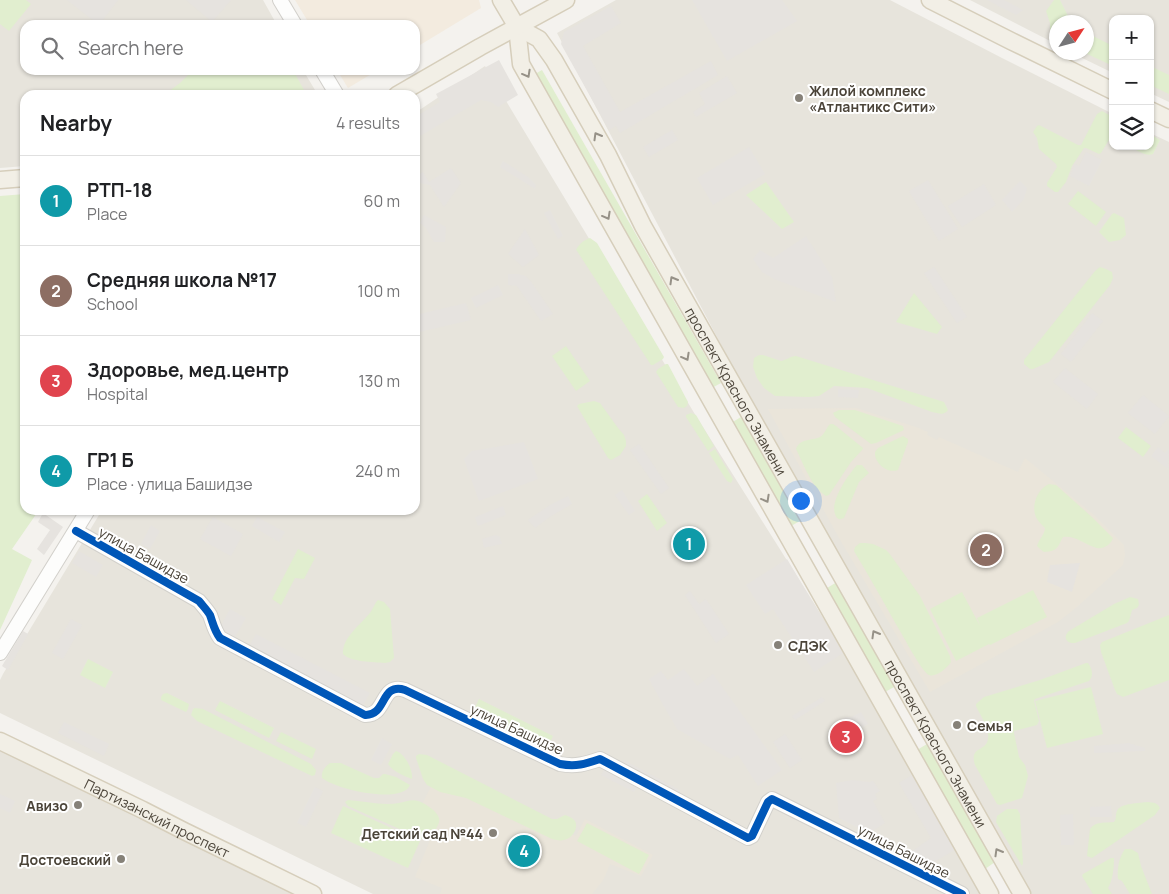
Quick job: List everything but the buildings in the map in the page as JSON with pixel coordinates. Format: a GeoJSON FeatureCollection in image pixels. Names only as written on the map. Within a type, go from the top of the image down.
{"type":"FeatureCollection","features":[{"type":"Feature","properties":{"kind":"main road","name":"проспект Красного Знамени"},"geometry":{"type":"LineString","coordinates":[[501,0],[517,27],[521,64],[990,894]]}},
{"type":"Feature","properties":{"kind":"main road"},"geometry":{"type":"LineString","coordinates":[[407,90],[566,0]]}},
{"type":"Feature","properties":{"kind":"main road"},"geometry":{"type":"LineString","coordinates":[[930,0],[1011,42],[1109,89]]}},
{"type":"Feature","properties":{"kind":"main road","name":"проспект Красного Знамени"},"geometry":{"type":"LineString","coordinates":[[517,27],[539,39],[554,60],[608,155],[643,226],[1017,892]]}},
{"type":"Feature","properties":{"kind":"main road"},"geometry":{"type":"LineString","coordinates":[[1154,112],[1169,119]]}},
{"type":"Feature","properties":{"kind":"main road"},"geometry":{"type":"LineString","coordinates":[[0,180],[20,178]]}},
{"type":"Feature","properties":{"kind":"main road","name":"Партизанский проспект"},"geometry":{"type":"LineString","coordinates":[[0,742],[314,894]]}},
{"type":"Feature","properties":{"kind":"street"},"geometry":{"type":"LineString","coordinates":[[280,0],[292,20]]}},
{"type":"Feature","properties":{"kind":"street"},"geometry":{"type":"LineString","coordinates":[[325,75],[334,90]]}},
{"type":"Feature","properties":{"kind":"street"},"geometry":{"type":"LineString","coordinates":[[0,653],[85,515]]}},
{"type":"Feature","properties":{"kind":"street","name":"улица Башидзе"},"geometry":{"type":"LineString","coordinates":[[76,531],[200,601],[206,608],[213,628],[220,638],[365,715],[378,711],[386,694],[395,688],[400,688],[560,764],[570,766],[600,759],[748,838],[752,836],[768,802],[772,799],[962,894]]}},
{"type":"Feature","properties":{"kind":"shaded area"},"geometry":{"type":"Polygon","coordinates":[[[0,0],[263,0],[274,20],[20,20],[20,75],[306,75],[315,90],[20,90],[20,166],[0,168],[0,0]]]}},
{"type":"Feature","properties":{"kind":"shaded area"},"geometry":{"type":"Polygon","coordinates":[[[67,0],[118,0],[103,20],[93,20],[67,0]]]}},
{"type":"Feature","properties":{"kind":"shaded area"},"geometry":{"type":"Polygon","coordinates":[[[186,0],[231,0],[214,20],[210,20],[186,0]]]}},
{"type":"Feature","properties":{"kind":"shaded area"},"geometry":{"type":"Polygon","coordinates":[[[295,0],[479,0],[481,8],[420,45],[420,20],[307,20],[295,0]]]}},
{"type":"Feature","properties":{"kind":"shaded area"},"geometry":{"type":"Polygon","coordinates":[[[616,0],[890,0],[1109,112],[1109,150],[1154,150],[1154,135],[1169,142],[1169,894],[1028,894],[758,415],[557,33],[616,0]]]}},
{"type":"Feature","properties":{"kind":"shaded area"},"geometry":{"type":"Polygon","coordinates":[[[692,0],[782,0],[797,21],[727,61],[692,0]]]}},
{"type":"Feature","properties":{"kind":"shaded area"},"geometry":{"type":"Polygon","coordinates":[[[970,0],[1169,0],[1169,102],[1154,95],[1154,15],[1109,15],[1109,71],[1086,60],[1094,60],[1094,15],[1049,15],[1049,40],[970,0]]]}},
{"type":"Feature","properties":{"kind":"shaded area"},"geometry":{"type":"Polygon","coordinates":[[[987,0],[1004,0],[1023,10],[1016,15],[987,0]]]}},
{"type":"Feature","properties":{"kind":"shaded area"},"geometry":{"type":"Polygon","coordinates":[[[611,6],[621,23],[583,46],[620,112],[711,61],[718,75],[620,133],[616,126],[609,130],[561,44],[564,32],[611,6]]]}},
{"type":"Feature","properties":{"kind":"shaded area"},"geometry":{"type":"Polygon","coordinates":[[[499,60],[518,95],[498,107],[491,102],[481,100],[420,136],[420,114],[440,102],[436,94],[499,60]]]}},
{"type":"Feature","properties":{"kind":"shaded area"},"geometry":{"type":"Polygon","coordinates":[[[485,66],[696,416],[856,670],[981,894],[373,894],[0,713],[0,680],[99,515],[420,515],[420,110],[485,66]]]}},
{"type":"Feature","properties":{"kind":"shaded area"},"geometry":{"type":"Polygon","coordinates":[[[340,75],[370,75],[348,88],[340,75]]]}},
{"type":"Feature","properties":{"kind":"shaded area"},"geometry":{"type":"Polygon","coordinates":[[[727,76],[737,93],[696,117],[693,112],[705,104],[699,93],[727,76]]]}},
{"type":"Feature","properties":{"kind":"shaded area"},"geometry":{"type":"Polygon","coordinates":[[[672,130],[678,140],[649,157],[643,147],[672,130]]]}},
{"type":"Feature","properties":{"kind":"shaded area"},"geometry":{"type":"Polygon","coordinates":[[[749,147],[765,174],[713,205],[697,178],[749,147]]]}},
{"type":"Feature","properties":{"kind":"shaded area"},"geometry":{"type":"Polygon","coordinates":[[[1086,152],[1102,160],[1089,186],[1070,176],[1075,164],[1079,166],[1086,152]]]}},
{"type":"Feature","properties":{"kind":"shaded area"},"geometry":{"type":"Polygon","coordinates":[[[503,161],[528,177],[536,185],[535,189],[500,167],[503,161]]]}},
{"type":"Feature","properties":{"kind":"shaded area"},"geometry":{"type":"Polygon","coordinates":[[[451,168],[461,183],[444,207],[430,185],[420,183],[420,174],[423,172],[429,182],[451,168]]]}},
{"type":"Feature","properties":{"kind":"shaded area"},"geometry":{"type":"Polygon","coordinates":[[[928,180],[958,229],[939,241],[909,191],[928,180]]]}},
{"type":"Feature","properties":{"kind":"shaded area"},"geometry":{"type":"Polygon","coordinates":[[[1020,181],[1027,188],[1024,199],[1012,212],[1002,200],[1020,181]]]}},
{"type":"Feature","properties":{"kind":"shaded area"},"geometry":{"type":"Polygon","coordinates":[[[984,184],[996,205],[962,227],[948,206],[984,184]]]}},
{"type":"Feature","properties":{"kind":"shaded area"},"geometry":{"type":"Polygon","coordinates":[[[550,210],[563,236],[558,239],[544,213],[550,210]]]}},
{"type":"Feature","properties":{"kind":"shaded area"},"geometry":{"type":"Polygon","coordinates":[[[424,215],[446,227],[445,242],[434,242],[426,228],[420,223],[424,215]]]}},
{"type":"Feature","properties":{"kind":"shaded area"},"geometry":{"type":"Polygon","coordinates":[[[525,229],[539,255],[523,267],[508,254],[525,229]]]}},
{"type":"Feature","properties":{"kind":"shaded area"},"geometry":{"type":"Polygon","coordinates":[[[806,236],[832,277],[836,302],[774,279],[762,272],[753,259],[760,250],[773,258],[806,236]]]}},
{"type":"Feature","properties":{"kind":"shaded area"},"geometry":{"type":"Polygon","coordinates":[[[934,267],[967,317],[957,323],[924,273],[934,267]]]}},
{"type":"Feature","properties":{"kind":"shaded area"},"geometry":{"type":"Polygon","coordinates":[[[508,274],[526,276],[553,314],[541,321],[517,286],[508,285],[508,274]]]}},
{"type":"Feature","properties":{"kind":"shaded area"},"geometry":{"type":"Polygon","coordinates":[[[498,285],[503,295],[476,308],[471,298],[498,285]]]}},
{"type":"Feature","properties":{"kind":"shaded area"},"geometry":{"type":"Polygon","coordinates":[[[466,303],[471,320],[420,332],[420,314],[466,303]]]}},
{"type":"Feature","properties":{"kind":"shaded area"},"geometry":{"type":"Polygon","coordinates":[[[1092,313],[1103,321],[1071,362],[1061,354],[1092,313]]]}},
{"type":"Feature","properties":{"kind":"shaded area"},"geometry":{"type":"Polygon","coordinates":[[[1065,368],[1098,394],[1087,409],[1053,382],[1065,368]]]}},
{"type":"Feature","properties":{"kind":"shaded area"},"geometry":{"type":"Polygon","coordinates":[[[838,389],[859,390],[858,398],[838,397],[838,389]]]}},
{"type":"Feature","properties":{"kind":"shaded area"},"geometry":{"type":"Polygon","coordinates":[[[1143,395],[1169,416],[1155,434],[1128,413],[1143,395]]]}},
{"type":"Feature","properties":{"kind":"shaded area"},"geometry":{"type":"Polygon","coordinates":[[[856,408],[916,427],[928,432],[927,435],[937,440],[939,437],[1018,472],[1025,458],[1094,515],[1124,545],[1123,565],[1058,622],[930,692],[839,538],[768,409],[856,408]]]}},
{"type":"Feature","properties":{"kind":"shaded area"},"geometry":{"type":"Polygon","coordinates":[[[524,442],[538,479],[479,501],[464,459],[472,451],[524,442]]]}},
{"type":"Feature","properties":{"kind":"shaded area"},"geometry":{"type":"Polygon","coordinates":[[[639,444],[669,488],[661,494],[630,450],[639,444]]]}},
{"type":"Feature","properties":{"kind":"shaded area"},"geometry":{"type":"Polygon","coordinates":[[[1158,447],[1165,453],[1169,449],[1168,469],[1151,456],[1158,447]]]}},
{"type":"Feature","properties":{"kind":"shaded area"},"geometry":{"type":"Polygon","coordinates":[[[622,490],[635,511],[629,515],[615,495],[622,490]]]}},
{"type":"Feature","properties":{"kind":"shaded area"},"geometry":{"type":"Polygon","coordinates":[[[568,496],[572,504],[535,528],[528,520],[550,505],[568,496]]]}},
{"type":"Feature","properties":{"kind":"shaded area"},"geometry":{"type":"Polygon","coordinates":[[[503,506],[506,515],[478,526],[475,517],[503,506]]]}},
{"type":"Feature","properties":{"kind":"shaded area"},"geometry":{"type":"Polygon","coordinates":[[[42,515],[46,515],[63,527],[44,555],[37,549],[50,530],[38,522],[42,515]]]}},
{"type":"Feature","properties":{"kind":"shaded area"},"geometry":{"type":"Polygon","coordinates":[[[213,517],[243,534],[231,556],[200,539],[213,517]]]}},
{"type":"Feature","properties":{"kind":"shaded area"},"geometry":{"type":"Polygon","coordinates":[[[257,517],[285,532],[279,542],[252,526],[257,517]]]}},
{"type":"Feature","properties":{"kind":"shaded area"},"geometry":{"type":"Polygon","coordinates":[[[151,525],[160,531],[150,549],[141,544],[151,525]]]}},
{"type":"Feature","properties":{"kind":"shaded area"},"geometry":{"type":"Polygon","coordinates":[[[496,535],[500,537],[502,544],[484,548],[482,539],[496,535]]]}},
{"type":"Feature","properties":{"kind":"shaded area"},"geometry":{"type":"Polygon","coordinates":[[[79,551],[103,565],[96,577],[72,563],[79,551]]]}},
{"type":"Feature","properties":{"kind":"shaded area"},"geometry":{"type":"Polygon","coordinates":[[[787,559],[843,653],[814,672],[773,609],[765,614],[746,585],[787,559]]]}},
{"type":"Feature","properties":{"kind":"shaded area"},"geometry":{"type":"Polygon","coordinates":[[[1080,563],[1072,592],[1047,582],[1050,565],[1080,563]]]}},
{"type":"Feature","properties":{"kind":"shaded area"},"geometry":{"type":"Polygon","coordinates":[[[690,591],[699,604],[706,599],[729,634],[716,643],[685,595],[690,591]]]}},
{"type":"Feature","properties":{"kind":"shaded area"},"geometry":{"type":"Polygon","coordinates":[[[230,609],[246,618],[235,637],[219,629],[230,609]]]}},
{"type":"Feature","properties":{"kind":"shaded area"},"geometry":{"type":"Polygon","coordinates":[[[71,619],[82,625],[63,659],[52,653],[71,619]]]}},
{"type":"Feature","properties":{"kind":"shaded area"},"geometry":{"type":"Polygon","coordinates":[[[23,631],[28,634],[8,670],[2,666],[23,631]]]}},
{"type":"Feature","properties":{"kind":"shaded area"},"geometry":{"type":"Polygon","coordinates":[[[256,634],[370,693],[362,707],[249,646],[256,634]]]}},
{"type":"Feature","properties":{"kind":"shaded area"},"geometry":{"type":"Polygon","coordinates":[[[684,669],[697,686],[713,674],[782,770],[758,786],[738,755],[730,759],[677,729],[649,679],[661,671],[668,680],[684,669]]]}},
{"type":"Feature","properties":{"kind":"shaded area"},"geometry":{"type":"Polygon","coordinates":[[[822,697],[825,701],[795,720],[792,716],[822,697]]]}},
{"type":"Feature","properties":{"kind":"shaded area"},"geometry":{"type":"Polygon","coordinates":[[[861,712],[868,724],[848,736],[838,721],[861,712]]]}},
{"type":"Feature","properties":{"kind":"shaded area"},"geometry":{"type":"Polygon","coordinates":[[[64,722],[109,744],[104,756],[58,733],[64,722]]]}},
{"type":"Feature","properties":{"kind":"shaded area"},"geometry":{"type":"Polygon","coordinates":[[[785,734],[802,760],[790,768],[773,742],[785,734]]]}},
{"type":"Feature","properties":{"kind":"shaded area"},"geometry":{"type":"Polygon","coordinates":[[[382,738],[392,744],[381,765],[371,760],[382,738]]]}},
{"type":"Feature","properties":{"kind":"shaded area"},"geometry":{"type":"Polygon","coordinates":[[[1129,743],[1145,748],[1145,751],[1094,753],[1094,746],[1129,743]]]}},
{"type":"Feature","properties":{"kind":"shaded area"},"geometry":{"type":"Polygon","coordinates":[[[0,750],[285,889],[295,894],[0,894],[0,750]]]}},
{"type":"Feature","properties":{"kind":"shaded area"},"geometry":{"type":"Polygon","coordinates":[[[624,760],[678,789],[674,797],[619,768],[624,760]]]}},
{"type":"Feature","properties":{"kind":"shaded area"},"geometry":{"type":"Polygon","coordinates":[[[607,765],[639,782],[634,792],[601,775],[607,765]]]}},
{"type":"Feature","properties":{"kind":"shaded area","name":"Детский сад №44"},"geometry":{"type":"Polygon","coordinates":[[[439,770],[576,836],[585,819],[653,855],[641,876],[610,864],[604,879],[592,894],[440,894],[442,888],[415,877],[430,840],[409,831],[439,770]]]}},
{"type":"Feature","properties":{"kind":"shaded area"},"geometry":{"type":"Polygon","coordinates":[[[912,775],[955,850],[930,864],[908,854],[931,838],[899,783],[912,775]]]}},
{"type":"Feature","properties":{"kind":"shaded area"},"geometry":{"type":"Polygon","coordinates":[[[852,780],[873,781],[880,791],[875,794],[877,799],[873,801],[885,823],[869,833],[839,818],[836,783],[852,780]]]}},
{"type":"Feature","properties":{"kind":"shaded area"},"geometry":{"type":"Polygon","coordinates":[[[315,787],[323,791],[306,827],[297,823],[315,787]]]}},
{"type":"Feature","properties":{"kind":"shaded area"},"geometry":{"type":"Polygon","coordinates":[[[0,794],[15,801],[10,813],[0,808],[0,794]]]}},
{"type":"Feature","properties":{"kind":"shaded area"},"geometry":{"type":"Polygon","coordinates":[[[1111,806],[1112,817],[1090,817],[1090,807],[1111,806]]]}},
{"type":"Feature","properties":{"kind":"shaded area"},"geometry":{"type":"Polygon","coordinates":[[[1073,814],[1074,845],[1061,845],[1060,815],[1073,814]]]}},
{"type":"Feature","properties":{"kind":"green space"},"geometry":{"type":"Polygon","coordinates":[[[0,0],[26,0],[31,4],[9,31],[0,24],[0,0]]]}},
{"type":"Feature","properties":{"kind":"green space"},"geometry":{"type":"Polygon","coordinates":[[[1054,0],[1060,0],[1068,15],[1049,15],[1049,20],[1046,11],[1054,0]]]}},
{"type":"Feature","properties":{"kind":"green space"},"geometry":{"type":"Polygon","coordinates":[[[1094,36],[1109,44],[1109,64],[1094,57],[1094,36]]]}},
{"type":"Feature","properties":{"kind":"green space"},"geometry":{"type":"Polygon","coordinates":[[[1154,68],[1169,75],[1169,94],[1154,87],[1154,68]]]}},
{"type":"Feature","properties":{"kind":"green space"},"geometry":{"type":"Polygon","coordinates":[[[542,70],[721,383],[710,389],[535,74],[542,70]]]}},
{"type":"Feature","properties":{"kind":"green space"},"geometry":{"type":"Polygon","coordinates":[[[188,75],[296,75],[304,90],[171,90],[188,75]]]}},
{"type":"Feature","properties":{"kind":"green space"},"geometry":{"type":"Polygon","coordinates":[[[1102,111],[1109,115],[1109,140],[1099,154],[1084,148],[1072,166],[1066,182],[1058,192],[1055,192],[1047,186],[1047,183],[1057,167],[1056,164],[1039,149],[1037,138],[1033,132],[1039,125],[1081,145],[1097,114],[1102,111]]]}},
{"type":"Feature","properties":{"kind":"green space"},"geometry":{"type":"Polygon","coordinates":[[[1154,136],[1160,140],[1153,154],[1144,154],[1136,150],[1154,150],[1154,136]]]}},
{"type":"Feature","properties":{"kind":"green space"},"geometry":{"type":"Polygon","coordinates":[[[766,182],[794,222],[782,229],[746,195],[766,182]]]}},
{"type":"Feature","properties":{"kind":"green space"},"geometry":{"type":"Polygon","coordinates":[[[1078,191],[1106,212],[1096,226],[1068,204],[1078,191]]]}},
{"type":"Feature","properties":{"kind":"green space"},"geometry":{"type":"Polygon","coordinates":[[[20,194],[20,515],[36,515],[12,549],[32,560],[0,630],[0,196],[20,194]]]}},
{"type":"Feature","properties":{"kind":"green space"},"geometry":{"type":"Polygon","coordinates":[[[1114,213],[1124,218],[1126,235],[1120,240],[1109,242],[1099,232],[1114,213]]]}},
{"type":"Feature","properties":{"kind":"green space"},"geometry":{"type":"Polygon","coordinates":[[[590,238],[597,243],[664,357],[653,365],[651,365],[576,250],[582,242],[590,238]]]}},
{"type":"Feature","properties":{"kind":"green space"},"geometry":{"type":"Polygon","coordinates":[[[1100,267],[1112,272],[1113,278],[1110,285],[1049,362],[1030,369],[1024,364],[1024,360],[1100,267]]]}},
{"type":"Feature","properties":{"kind":"green space"},"geometry":{"type":"Polygon","coordinates":[[[914,293],[942,327],[937,334],[896,322],[914,293]]]}},
{"type":"Feature","properties":{"kind":"green space"},"geometry":{"type":"Polygon","coordinates":[[[566,346],[590,381],[576,391],[552,356],[566,346]]]}},
{"type":"Feature","properties":{"kind":"green space"},"geometry":{"type":"Polygon","coordinates":[[[759,355],[781,361],[796,356],[944,402],[948,410],[943,414],[932,412],[867,388],[834,386],[819,396],[775,396],[764,388],[757,378],[753,367],[754,358],[759,355]]]}},
{"type":"Feature","properties":{"kind":"green space"},"geometry":{"type":"Polygon","coordinates":[[[668,364],[688,402],[684,408],[678,407],[656,372],[668,364]]]}},
{"type":"Feature","properties":{"kind":"green space"},"geometry":{"type":"Polygon","coordinates":[[[594,401],[600,403],[624,435],[626,441],[626,446],[620,455],[611,460],[577,406],[594,401]]]}},
{"type":"Feature","properties":{"kind":"green space"},"geometry":{"type":"Polygon","coordinates":[[[839,410],[855,410],[903,426],[904,430],[871,444],[835,417],[833,413],[839,410]]]}},
{"type":"Feature","properties":{"kind":"green space"},"geometry":{"type":"Polygon","coordinates":[[[691,413],[696,415],[714,446],[708,451],[686,417],[686,415],[691,413]]]}},
{"type":"Feature","properties":{"kind":"green space"},"geometry":{"type":"Polygon","coordinates":[[[741,417],[800,521],[789,527],[731,423],[741,417]]]}},
{"type":"Feature","properties":{"kind":"green space"},"geometry":{"type":"Polygon","coordinates":[[[830,424],[836,426],[863,449],[851,462],[829,495],[826,496],[812,481],[796,449],[803,441],[820,437],[830,424]]]}},
{"type":"Feature","properties":{"kind":"green space"},"geometry":{"type":"Polygon","coordinates":[[[1126,427],[1151,446],[1143,457],[1118,438],[1126,427]]]}},
{"type":"Feature","properties":{"kind":"green space"},"geometry":{"type":"Polygon","coordinates":[[[903,436],[908,439],[908,442],[898,470],[894,471],[882,467],[875,456],[875,452],[878,448],[903,436]]]}},
{"type":"Feature","properties":{"kind":"green space"},"geometry":{"type":"Polygon","coordinates":[[[715,449],[733,479],[731,483],[727,481],[709,453],[715,449]]]}},
{"type":"Feature","properties":{"kind":"green space"},"geometry":{"type":"Polygon","coordinates":[[[857,465],[862,465],[869,473],[859,482],[844,518],[839,519],[834,509],[837,495],[857,465]]]}},
{"type":"Feature","properties":{"kind":"green space"},"geometry":{"type":"Polygon","coordinates":[[[1049,484],[1056,485],[1093,518],[1113,538],[1110,543],[1103,548],[1097,548],[1075,538],[1063,537],[1055,550],[1044,552],[1040,549],[1037,546],[1045,528],[1037,519],[1034,509],[1038,494],[1049,484]]]}},
{"type":"Feature","properties":{"kind":"green space"},"geometry":{"type":"Polygon","coordinates":[[[647,494],[667,523],[657,531],[638,501],[647,494]]]}},
{"type":"Feature","properties":{"kind":"green space"},"geometry":{"type":"Polygon","coordinates":[[[860,543],[873,544],[886,550],[920,596],[950,656],[951,662],[938,674],[929,675],[921,667],[912,652],[854,551],[855,547],[860,543]]]}},
{"type":"Feature","properties":{"kind":"green space"},"geometry":{"type":"Polygon","coordinates":[[[298,549],[315,558],[304,579],[295,578],[281,605],[272,599],[298,549]]]}},
{"type":"Feature","properties":{"kind":"green space"},"geometry":{"type":"Polygon","coordinates":[[[837,582],[896,686],[885,692],[827,588],[837,582]]]}},
{"type":"Feature","properties":{"kind":"green space"},"geometry":{"type":"Polygon","coordinates":[[[1033,590],[1047,617],[956,661],[930,609],[962,592],[980,626],[977,618],[1033,590]]]}},
{"type":"Feature","properties":{"kind":"green space"},"geometry":{"type":"Polygon","coordinates":[[[1130,597],[1138,599],[1139,605],[1132,610],[1127,623],[1075,643],[1066,640],[1069,631],[1114,604],[1130,597]]]}},
{"type":"Feature","properties":{"kind":"green space"},"geometry":{"type":"Polygon","coordinates":[[[378,600],[384,602],[390,609],[394,658],[390,662],[385,663],[362,661],[347,657],[343,654],[343,648],[348,637],[378,600]]]}},
{"type":"Feature","properties":{"kind":"green space"},"geometry":{"type":"Polygon","coordinates":[[[1169,615],[1169,680],[1123,697],[1117,694],[1100,645],[1102,642],[1169,615]]]}},
{"type":"Feature","properties":{"kind":"green space"},"geometry":{"type":"Polygon","coordinates":[[[88,659],[113,672],[105,688],[80,675],[88,659]]]}},
{"type":"Feature","properties":{"kind":"green space"},"geometry":{"type":"Polygon","coordinates":[[[1088,663],[1092,672],[1092,677],[1089,681],[1035,699],[1039,721],[1037,725],[1014,731],[1019,757],[1025,765],[1028,776],[1022,798],[1000,805],[997,804],[975,765],[974,755],[987,743],[988,739],[986,726],[976,704],[984,697],[1040,680],[1088,663]]]}},
{"type":"Feature","properties":{"kind":"green space"},"geometry":{"type":"Polygon","coordinates":[[[1091,687],[1103,734],[1047,748],[1035,701],[1091,687]]]}},
{"type":"Feature","properties":{"kind":"green space"},"geometry":{"type":"Polygon","coordinates":[[[167,693],[189,704],[186,712],[161,700],[163,694],[167,693]]]}},
{"type":"Feature","properties":{"kind":"green space"},"geometry":{"type":"Polygon","coordinates":[[[479,699],[553,736],[545,753],[471,716],[479,699]]]}},
{"type":"Feature","properties":{"kind":"green space"},"geometry":{"type":"Polygon","coordinates":[[[220,701],[274,728],[269,738],[215,710],[220,701]]]}},
{"type":"Feature","properties":{"kind":"green space"},"geometry":{"type":"Polygon","coordinates":[[[195,708],[203,709],[311,764],[316,770],[315,775],[312,776],[197,721],[191,715],[195,708]]]}},
{"type":"Feature","properties":{"kind":"green space"},"geometry":{"type":"Polygon","coordinates":[[[281,732],[316,749],[312,759],[276,741],[281,732]]]}},
{"type":"Feature","properties":{"kind":"green space"},"geometry":{"type":"Polygon","coordinates":[[[927,744],[995,862],[985,869],[917,750],[927,744]]]}},
{"type":"Feature","properties":{"kind":"green space"},"geometry":{"type":"Polygon","coordinates":[[[396,751],[408,762],[412,779],[395,771],[388,764],[396,751]]]}},
{"type":"Feature","properties":{"kind":"green space"},"geometry":{"type":"Polygon","coordinates":[[[419,754],[427,755],[552,819],[565,815],[570,817],[576,824],[574,833],[567,839],[552,839],[466,798],[440,792],[427,785],[423,779],[416,758],[419,754]]]}},
{"type":"Feature","properties":{"kind":"green space"},"geometry":{"type":"Polygon","coordinates":[[[330,763],[341,763],[374,778],[379,778],[383,774],[396,777],[410,785],[404,791],[395,794],[368,793],[340,787],[322,778],[324,769],[330,763]]]}},
{"type":"Feature","properties":{"kind":"green space"},"geometry":{"type":"Polygon","coordinates":[[[348,800],[386,804],[411,800],[418,801],[427,805],[438,815],[439,822],[435,832],[429,838],[422,839],[348,806],[345,802],[348,800]]]}},
{"type":"Feature","properties":{"kind":"green space"},"geometry":{"type":"Polygon","coordinates":[[[1148,802],[1155,803],[1160,808],[1155,815],[1092,858],[1087,856],[1092,826],[1100,823],[1114,822],[1117,811],[1122,806],[1148,802]]]}},
{"type":"Feature","properties":{"kind":"green space"},"geometry":{"type":"Polygon","coordinates":[[[343,806],[420,841],[408,868],[331,833],[343,806]]]}},
{"type":"Feature","properties":{"kind":"green space"},"geometry":{"type":"Polygon","coordinates":[[[1007,809],[1017,809],[1020,814],[1022,866],[996,822],[997,816],[1007,809]]]}},
{"type":"Feature","properties":{"kind":"green space"},"geometry":{"type":"Polygon","coordinates":[[[587,823],[649,855],[639,874],[577,841],[587,823]]]}},
{"type":"Feature","properties":{"kind":"green space"},"geometry":{"type":"Polygon","coordinates":[[[1125,849],[1131,849],[1138,853],[1152,894],[1130,894],[1122,881],[1118,879],[1119,863],[1125,849]]]}},
{"type":"Feature","properties":{"kind":"green space"},"geometry":{"type":"Polygon","coordinates":[[[1114,858],[1113,869],[1108,888],[1112,894],[1093,894],[1082,876],[1083,874],[1114,858]]]}},
{"type":"Feature","properties":{"kind":"cycle path"},"geometry":{"type":"LineString","coordinates":[[76,531],[199,601],[210,615],[220,638],[365,715],[372,714],[377,710],[391,691],[397,689],[405,690],[560,764],[580,764],[600,759],[748,838],[752,836],[768,802],[772,799],[962,894]]}},
{"type":"Feature","properties":{"kind":"place","name":"Жилой комплекс «Атлантикс Сити»"},"geometry":{"type":"Point","coordinates":[799,98]}},
{"type":"Feature","properties":{"kind":"place","name":"РТП-18"},"geometry":{"type":"Point","coordinates":[689,544]}},
{"type":"Feature","properties":{"kind":"place","name":"Средняя школа №17"},"geometry":{"type":"Point","coordinates":[986,550]}},
{"type":"Feature","properties":{"kind":"place","name":"СДЭК"},"geometry":{"type":"Point","coordinates":[778,645]}},
{"type":"Feature","properties":{"kind":"place","name":"Семья"},"geometry":{"type":"Point","coordinates":[957,725]}},
{"type":"Feature","properties":{"kind":"place","name":"Здоровье, мед.центр"},"geometry":{"type":"Point","coordinates":[846,737]}},
{"type":"Feature","properties":{"kind":"place","name":"Авизо"},"geometry":{"type":"Point","coordinates":[78,805]}},
{"type":"Feature","properties":{"kind":"place","name":"Детский сад №44"},"geometry":{"type":"Point","coordinates":[493,833]}},
{"type":"Feature","properties":{"kind":"place","name":"ГР1 Б"},"geometry":{"type":"Point","coordinates":[524,851]}},
{"type":"Feature","properties":{"kind":"place","name":"Достоевский"},"geometry":{"type":"Point","coordinates":[121,859]}}]}
